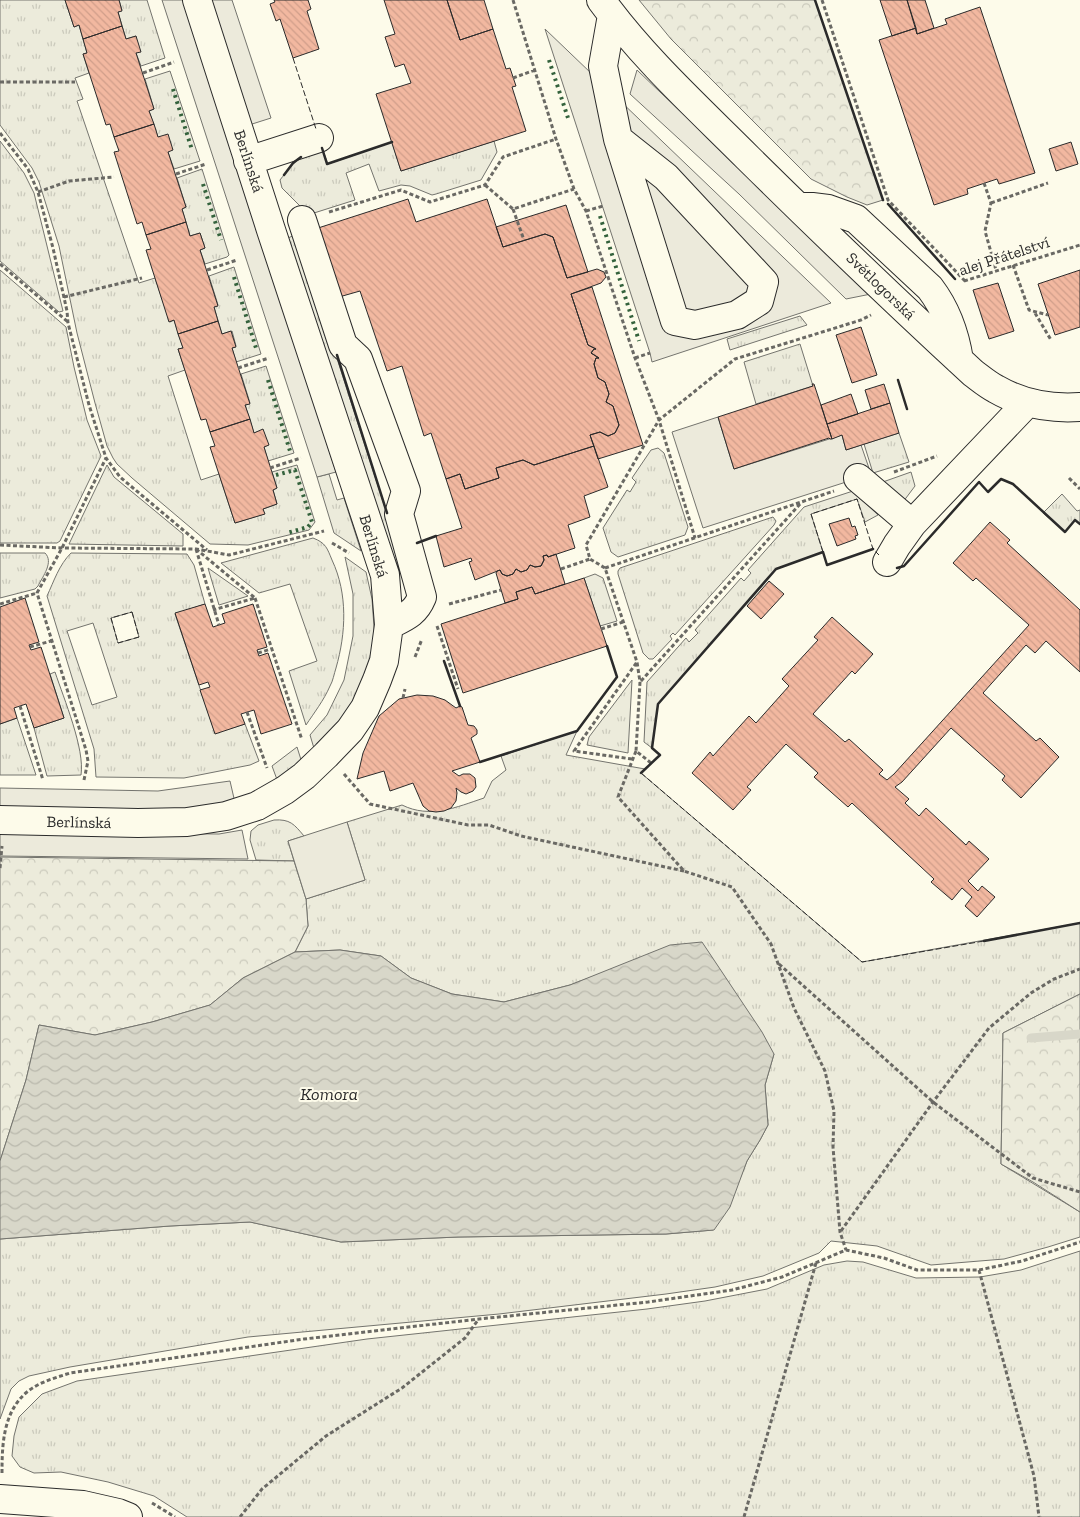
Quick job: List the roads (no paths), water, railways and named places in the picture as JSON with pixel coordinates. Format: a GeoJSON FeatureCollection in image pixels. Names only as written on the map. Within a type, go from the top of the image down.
{"type":"FeatureCollection","features":[{"type":"Feature","properties":{"kind":"street","name":"Berlínská"},"geometry":{"type":"LineString","coordinates":[[0,820],[138,823],[187,822],[226,816],[257,806],[304,776],[350,730],[365,708],[384,661],[389,624],[385,575],[248,161],[197,0]]}},
{"type":"Feature","properties":{"kind":"street"},"geometry":{"type":"LineString","coordinates":[[606,8],[603,66],[618,138],[675,321],[695,325],[737,315],[759,301],[764,282],[666,178],[618,138]]}},
{"type":"Feature","properties":{"kind":"street","name":"Světlogorská"},"geometry":{"type":"LineString","coordinates":[[606,8],[674,85],[798,207],[973,373],[996,389],[1027,403],[1047,407],[1080,407]]}},
{"type":"Feature","properties":{"kind":"street"},"geometry":{"type":"LineString","coordinates":[[248,161],[319,138]]}},
{"type":"Feature","properties":{"kind":"street"},"geometry":{"type":"LineString","coordinates":[[302,220],[344,345],[358,360],[406,491],[399,514],[422,598],[418,607],[411,614],[389,624]]}},
{"type":"Feature","properties":{"kind":"street"},"geometry":{"type":"LineString","coordinates":[[887,562],[912,524],[1027,403]]}},
{"type":"Feature","properties":{"kind":"street"},"geometry":{"type":"LineString","coordinates":[[850,483],[912,524]]}},
{"type":"Feature","properties":{"kind":"street"},"geometry":{"type":"LineString","coordinates":[[1,1499],[83,1505],[128,1517]]}},
{"type":"Feature","properties":{"kind":"water","name":"Komora"},"geometry":{"type":"Polygon","coordinates":[[[702,942],[762,1032],[774,1054],[765,1085],[768,1125],[747,1161],[730,1207],[714,1230],[666,1234],[458,1237],[341,1242],[250,1222],[0,1239],[0,1161],[26,1080],[39,1025],[95,1035],[152,1022],[210,1005],[243,978],[295,952],[340,950],[381,956],[411,978],[452,994],[504,1002],[570,985],[670,945],[702,942]]]}},
{"type":"Feature","properties":{"kind":"waterway"},"geometry":{"type":"LineString","coordinates":[[1031,1038],[1080,1034]]}}]}
